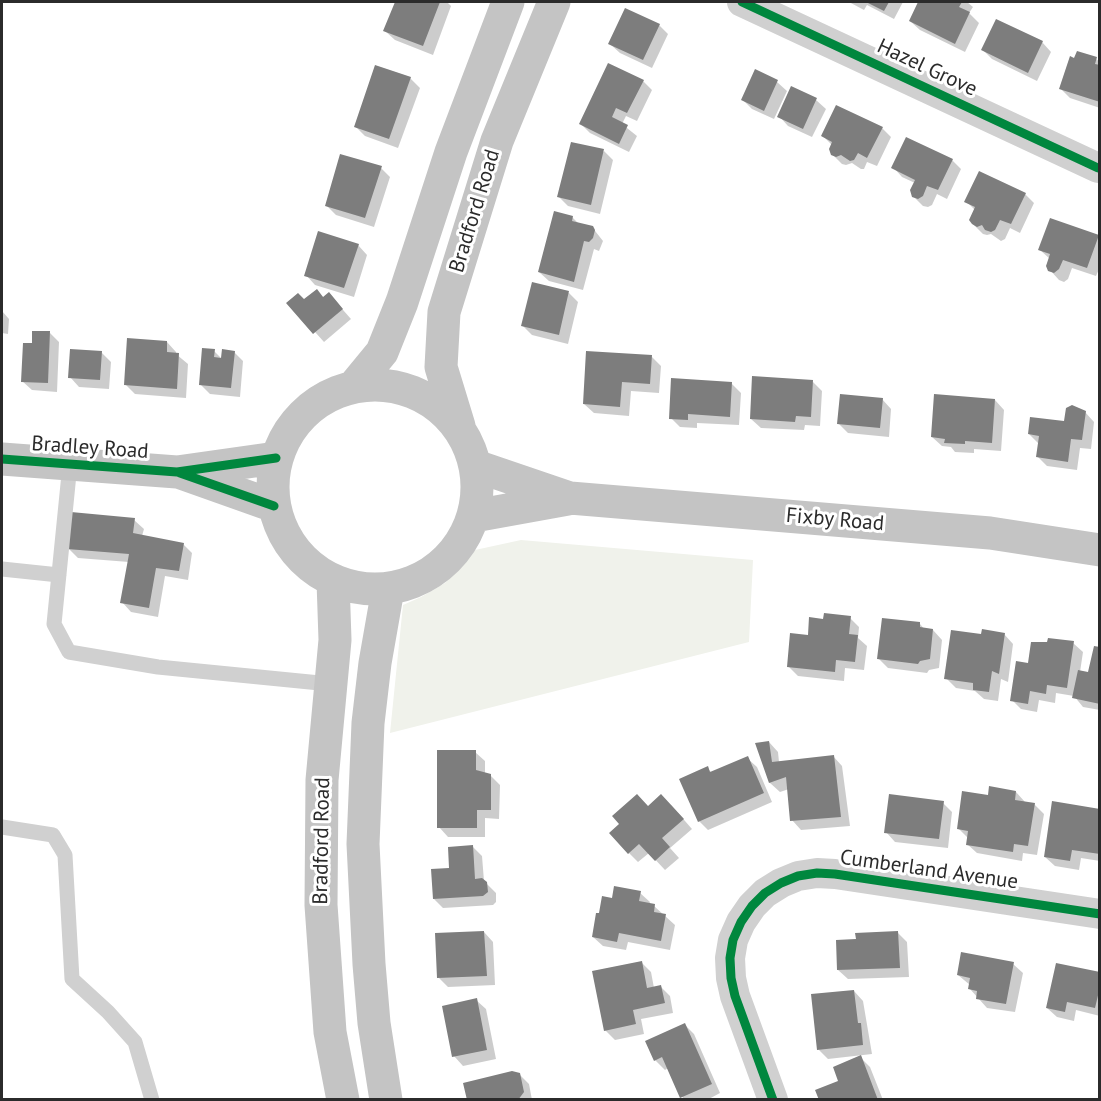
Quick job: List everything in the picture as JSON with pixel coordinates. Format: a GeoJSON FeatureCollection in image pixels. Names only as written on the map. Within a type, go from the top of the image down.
{"type":"FeatureCollection","features":[{"type":"Feature","properties":{"kind":"main road","name":"Bradford Road"},"geometry":{"type":"LineString","coordinates":[[354,386],[382,352],[402,302],[451,152],[508,2]]}},
{"type":"Feature","properties":{"kind":"main road","name":"Bradford Road"},"geometry":{"type":"LineString","coordinates":[[459,427],[441,367],[444,312],[497,141],[554,2]]}},
{"type":"Feature","properties":{"kind":"main road"},"geometry":{"type":"LineString","coordinates":[[384,384],[413,391],[439,406],[459,427],[470,446],[476,466],[478,491],[474,516],[462,543],[442,566],[417,581],[388,589],[360,589],[333,581],[305,563],[285,537],[274,506],[272,481],[276,458],[288,433],[305,411],[328,396],[354,386],[384,384]]}},
{"type":"Feature","properties":{"kind":"main road","name":"Bradley Road"},"geometry":{"type":"LineString","coordinates":[[2,459],[177,472],[276,458]]}},
{"type":"Feature","properties":{"kind":"main road","name":"Fixby Road"},"geometry":{"type":"LineString","coordinates":[[476,466],[570,498],[990,533],[1100,550]]}},
{"type":"Feature","properties":{"kind":"main road","name":"Bradley Road"},"geometry":{"type":"LineString","coordinates":[[177,472],[274,506]]}},
{"type":"Feature","properties":{"kind":"main road","name":"Fixby Road"},"geometry":{"type":"LineString","coordinates":[[474,516],[570,498]]}},
{"type":"Feature","properties":{"kind":"main road","name":"Bradford Road"},"geometry":{"type":"LineString","coordinates":[[333,581],[335,639],[322,780],[321,905],[330,1032],[343,1100]]}},
{"type":"Feature","properties":{"kind":"main road","name":"Bradford Road"},"geometry":{"type":"LineString","coordinates":[[386,1100],[374,1023],[363,843],[368,723],[375,663],[388,589]]}},
{"type":"Feature","properties":{"kind":"street","name":"Hazel Grove"},"geometry":{"type":"LineString","coordinates":[[742,2],[1098,168]]}},
{"type":"Feature","properties":{"kind":"street","name":"Cumberland Avenue"},"geometry":{"type":"LineString","coordinates":[[774,1100],[735,996],[730,958],[741,922],[765,893],[781,883],[798,876],[817,873],[835,874],[1100,914]]}},
{"type":"Feature","properties":{"kind":"lane"},"geometry":{"type":"LineString","coordinates":[[70,464],[54,624],[69,652],[158,667],[330,684]]}},
{"type":"Feature","properties":{"kind":"lane"},"geometry":{"type":"LineString","coordinates":[[2,569],[59,575]]}},
{"type":"Feature","properties":{"kind":"lane"},"geometry":{"type":"LineString","coordinates":[[2,827],[53,835],[65,855],[72,979],[108,1012],[135,1042],[152,1100]]}},
{"type":"Feature","properties":{"kind":"shaded area"},"geometry":{"type":"Polygon","coordinates":[[[521,540],[753,560],[749,642],[390,733],[403,605],[445,583],[475,550],[521,540]]]}},
{"type":"Feature","properties":{"kind":"building"},"geometry":{"type":"Polygon","coordinates":[[[395,2],[440,2],[423,46],[383,31],[395,2]]]}},
{"type":"Feature","properties":{"kind":"building"},"geometry":{"type":"Polygon","coordinates":[[[866,2],[889,2],[884,11],[866,2]]]}},
{"type":"Feature","properties":{"kind":"building"},"geometry":{"type":"Polygon","coordinates":[[[918,2],[962,2],[959,7],[970,12],[955,44],[909,21],[918,2]]]}},
{"type":"Feature","properties":{"kind":"building"},"geometry":{"type":"Polygon","coordinates":[[[625,8],[660,24],[643,60],[608,44],[625,8]]]}},
{"type":"Feature","properties":{"kind":"building"},"geometry":{"type":"Polygon","coordinates":[[[996,19],[1043,41],[1028,73],[981,50],[996,19]]]}},
{"type":"Feature","properties":{"kind":"building"},"geometry":{"type":"Polygon","coordinates":[[[1077,51],[1097,57],[1095,64],[1100,65],[1100,102],[1059,89],[1070,56],[1074,58],[1077,51]]]}},
{"type":"Feature","properties":{"kind":"building"},"geometry":{"type":"Polygon","coordinates":[[[608,63],[644,80],[627,113],[616,108],[612,117],[628,125],[619,144],[579,124],[608,63]]]}},
{"type":"Feature","properties":{"kind":"building"},"geometry":{"type":"Polygon","coordinates":[[[375,65],[411,77],[389,139],[354,127],[375,65]]]}},
{"type":"Feature","properties":{"kind":"building"},"geometry":{"type":"Polygon","coordinates":[[[755,69],[778,80],[764,111],[741,100],[755,69]]]}},
{"type":"Feature","properties":{"kind":"building"},"geometry":{"type":"Polygon","coordinates":[[[791,86],[817,98],[803,129],[777,117],[791,86]]]}},
{"type":"Feature","properties":{"kind":"building"},"geometry":{"type":"Polygon","coordinates":[[[836,105],[883,127],[867,158],[858,153],[854,160],[850,161],[841,155],[836,157],[831,155],[829,149],[832,142],[821,136],[836,105]]]}},
{"type":"Feature","properties":{"kind":"building"},"geometry":{"type":"Polygon","coordinates":[[[906,137],[953,159],[938,190],[927,186],[923,196],[918,199],[912,197],[910,190],[915,180],[891,168],[906,137]]]}},
{"type":"Feature","properties":{"kind":"building"},"geometry":{"type":"Polygon","coordinates":[[[571,142],[604,149],[591,205],[557,197],[571,142]]]}},
{"type":"Feature","properties":{"kind":"building"},"geometry":{"type":"Polygon","coordinates":[[[340,154],[382,166],[365,218],[325,206],[340,154]]]}},
{"type":"Feature","properties":{"kind":"building"},"geometry":{"type":"Polygon","coordinates":[[[979,171],[1026,193],[1011,224],[1000,220],[995,230],[991,232],[985,230],[982,225],[977,227],[972,224],[969,220],[975,207],[964,202],[979,171]]]}},
{"type":"Feature","properties":{"kind":"building"},"geometry":{"type":"Polygon","coordinates":[[[554,211],[573,216],[572,221],[593,226],[595,230],[589,242],[584,241],[574,282],[538,272],[554,211]]]}},
{"type":"Feature","properties":{"kind":"building"},"geometry":{"type":"Polygon","coordinates":[[[1050,218],[1099,235],[1087,268],[1063,260],[1059,269],[1054,273],[1048,271],[1046,266],[1050,254],[1038,250],[1050,218]]]}},
{"type":"Feature","properties":{"kind":"building"},"geometry":{"type":"Polygon","coordinates":[[[318,231],[359,244],[344,288],[304,276],[318,231]]]}},
{"type":"Feature","properties":{"kind":"building"},"geometry":{"type":"Polygon","coordinates":[[[532,282],[569,291],[559,335],[521,326],[532,282]]]}},
{"type":"Feature","properties":{"kind":"building"},"geometry":{"type":"Polygon","coordinates":[[[317,289],[323,297],[329,292],[343,309],[313,334],[286,303],[298,293],[304,299],[317,289]]]}},
{"type":"Feature","properties":{"kind":"building"},"geometry":{"type":"Polygon","coordinates":[[[32,331],[50,331],[48,383],[21,382],[23,343],[32,343],[32,331]]]}},
{"type":"Feature","properties":{"kind":"building"},"geometry":{"type":"Polygon","coordinates":[[[127,338],[167,341],[167,352],[179,353],[177,389],[124,385],[127,338]]]}},
{"type":"Feature","properties":{"kind":"building"},"geometry":{"type":"Polygon","coordinates":[[[202,348],[215,349],[214,357],[221,358],[222,349],[235,351],[231,388],[199,385],[202,348]]]}},
{"type":"Feature","properties":{"kind":"building"},"geometry":{"type":"Polygon","coordinates":[[[70,349],[102,351],[100,380],[68,378],[70,349]]]}},
{"type":"Feature","properties":{"kind":"building"},"geometry":{"type":"Polygon","coordinates":[[[586,351],[652,355],[650,384],[622,382],[620,407],[583,404],[586,351]]]}},
{"type":"Feature","properties":{"kind":"building"},"geometry":{"type":"Polygon","coordinates":[[[752,376],[813,380],[811,417],[796,416],[795,422],[750,419],[752,376]]]}},
{"type":"Feature","properties":{"kind":"building"},"geometry":{"type":"Polygon","coordinates":[[[671,378],[732,382],[730,417],[688,414],[688,420],[669,419],[671,378]]]}},
{"type":"Feature","properties":{"kind":"building"},"geometry":{"type":"Polygon","coordinates":[[[840,394],[883,398],[880,428],[837,424],[840,394]]]}},
{"type":"Feature","properties":{"kind":"building"},"geometry":{"type":"Polygon","coordinates":[[[934,394],[995,399],[992,443],[965,441],[965,444],[944,443],[945,439],[931,437],[934,394]]]}},
{"type":"Feature","properties":{"kind":"building"},"geometry":{"type":"Polygon","coordinates":[[[1072,405],[1086,411],[1082,440],[1071,439],[1068,462],[1036,457],[1039,436],[1028,434],[1030,417],[1064,421],[1066,408],[1072,405]]]}},
{"type":"Feature","properties":{"kind":"building"},"geometry":{"type":"Polygon","coordinates":[[[71,512],[135,518],[133,533],[184,543],[179,571],[156,568],[149,608],[120,603],[129,554],[67,549],[71,512]]]}},
{"type":"Feature","properties":{"kind":"building"},"geometry":{"type":"Polygon","coordinates":[[[824,613],[851,616],[849,634],[858,635],[855,662],[836,660],[835,672],[787,667],[790,633],[808,635],[809,617],[823,619],[824,613]]]}},
{"type":"Feature","properties":{"kind":"building"},"geometry":{"type":"Polygon","coordinates":[[[882,618],[920,622],[920,627],[933,629],[930,659],[920,661],[918,664],[877,659],[882,618]]]}},
{"type":"Feature","properties":{"kind":"building"},"geometry":{"type":"Polygon","coordinates":[[[982,629],[1005,633],[999,674],[992,671],[989,692],[973,690],[973,683],[944,679],[951,630],[981,634],[982,629]]]}},
{"type":"Feature","properties":{"kind":"building"},"geometry":{"type":"Polygon","coordinates":[[[1048,638],[1074,641],[1067,688],[1047,685],[1046,694],[1030,691],[1028,704],[1010,701],[1016,661],[1028,663],[1031,642],[1047,642],[1048,638]]]}},
{"type":"Feature","properties":{"kind":"building"},"geometry":{"type":"Polygon","coordinates":[[[1094,646],[1100,647],[1100,704],[1072,698],[1078,670],[1088,672],[1094,646]]]}},
{"type":"Feature","properties":{"kind":"building"},"geometry":{"type":"Polygon","coordinates":[[[769,741],[772,762],[834,755],[841,817],[790,821],[786,777],[769,783],[755,743],[769,741]]]}},
{"type":"Feature","properties":{"kind":"building"},"geometry":{"type":"Polygon","coordinates":[[[437,750],[476,750],[476,770],[491,774],[491,810],[477,810],[477,828],[437,828],[437,750]]]}},
{"type":"Feature","properties":{"kind":"building"},"geometry":{"type":"Polygon","coordinates":[[[748,756],[764,793],[698,822],[679,779],[708,766],[710,772],[748,756]]]}},
{"type":"Feature","properties":{"kind":"building"},"geometry":{"type":"Polygon","coordinates":[[[989,786],[1016,791],[1015,800],[1035,803],[1028,846],[1014,844],[1013,852],[966,845],[968,831],[957,829],[962,791],[988,795],[989,786]]]}},
{"type":"Feature","properties":{"kind":"building"},"geometry":{"type":"Polygon","coordinates":[[[637,794],[648,806],[661,794],[684,819],[662,838],[670,847],[655,861],[639,844],[628,854],[609,833],[619,824],[612,816],[637,794]]]}},
{"type":"Feature","properties":{"kind":"building"},"geometry":{"type":"Polygon","coordinates":[[[889,794],[944,801],[939,839],[884,833],[889,794]]]}},
{"type":"Feature","properties":{"kind":"building"},"geometry":{"type":"Polygon","coordinates":[[[1052,801],[1100,809],[1100,854],[1072,850],[1070,861],[1044,857],[1052,801]]]}},
{"type":"Feature","properties":{"kind":"building"},"geometry":{"type":"Polygon","coordinates":[[[473,845],[475,879],[482,878],[487,882],[488,892],[483,896],[433,899],[431,869],[449,868],[448,847],[473,845]]]}},
{"type":"Feature","properties":{"kind":"building"},"geometry":{"type":"Polygon","coordinates":[[[614,886],[641,891],[639,901],[655,904],[654,912],[666,914],[661,941],[619,933],[617,942],[592,937],[596,913],[599,913],[602,896],[612,898],[614,886]]]}},
{"type":"Feature","properties":{"kind":"building"},"geometry":{"type":"Polygon","coordinates":[[[484,931],[487,976],[437,978],[435,933],[484,931]]]}},
{"type":"Feature","properties":{"kind":"building"},"geometry":{"type":"Polygon","coordinates":[[[898,931],[900,968],[837,970],[836,940],[856,939],[855,933],[898,931]]]}},
{"type":"Feature","properties":{"kind":"building"},"geometry":{"type":"Polygon","coordinates":[[[961,952],[1014,962],[1006,1004],[976,999],[977,991],[968,989],[970,978],[957,975],[961,952]]]}},
{"type":"Feature","properties":{"kind":"building"},"geometry":{"type":"Polygon","coordinates":[[[642,961],[647,988],[661,985],[665,1003],[633,1010],[636,1024],[604,1031],[592,971],[642,961]]]}},
{"type":"Feature","properties":{"kind":"building"},"geometry":{"type":"Polygon","coordinates":[[[1056,963],[1100,972],[1100,987],[1095,1008],[1067,1002],[1065,1012],[1046,1008],[1056,963]]]}},
{"type":"Feature","properties":{"kind":"building"},"geometry":{"type":"Polygon","coordinates":[[[854,990],[863,1045],[817,1050],[811,994],[854,990]]]}},
{"type":"Feature","properties":{"kind":"building"},"geometry":{"type":"Polygon","coordinates":[[[477,998],[487,1050],[452,1057],[442,1006],[477,998]]]}},
{"type":"Feature","properties":{"kind":"building"},"geometry":{"type":"Polygon","coordinates":[[[685,1023],[712,1084],[680,1098],[662,1057],[654,1061],[645,1041],[685,1023]]]}},
{"type":"Feature","properties":{"kind":"building"},"geometry":{"type":"Polygon","coordinates":[[[861,1055],[878,1100],[819,1100],[815,1090],[838,1081],[833,1067],[861,1055]]]}},
{"type":"Feature","properties":{"kind":"building"},"geometry":{"type":"Polygon","coordinates":[[[512,1071],[520,1073],[524,1092],[518,1100],[467,1100],[463,1083],[512,1071]]]}},
{"type":"Feature","properties":{"kind":"cycle path"},"geometry":{"type":"LineString","coordinates":[[742,2],[1098,168]]}},
{"type":"Feature","properties":{"kind":"cycle path"},"geometry":{"type":"LineString","coordinates":[[2,459],[177,472],[276,458]]}},
{"type":"Feature","properties":{"kind":"cycle path"},"geometry":{"type":"LineString","coordinates":[[180,473],[274,506]]}},
{"type":"Feature","properties":{"kind":"cycle path"},"geometry":{"type":"LineString","coordinates":[[773,1100],[735,996],[730,958],[733,940],[741,922],[765,893],[781,883],[798,876],[817,873],[835,874],[1100,914]]}}]}
